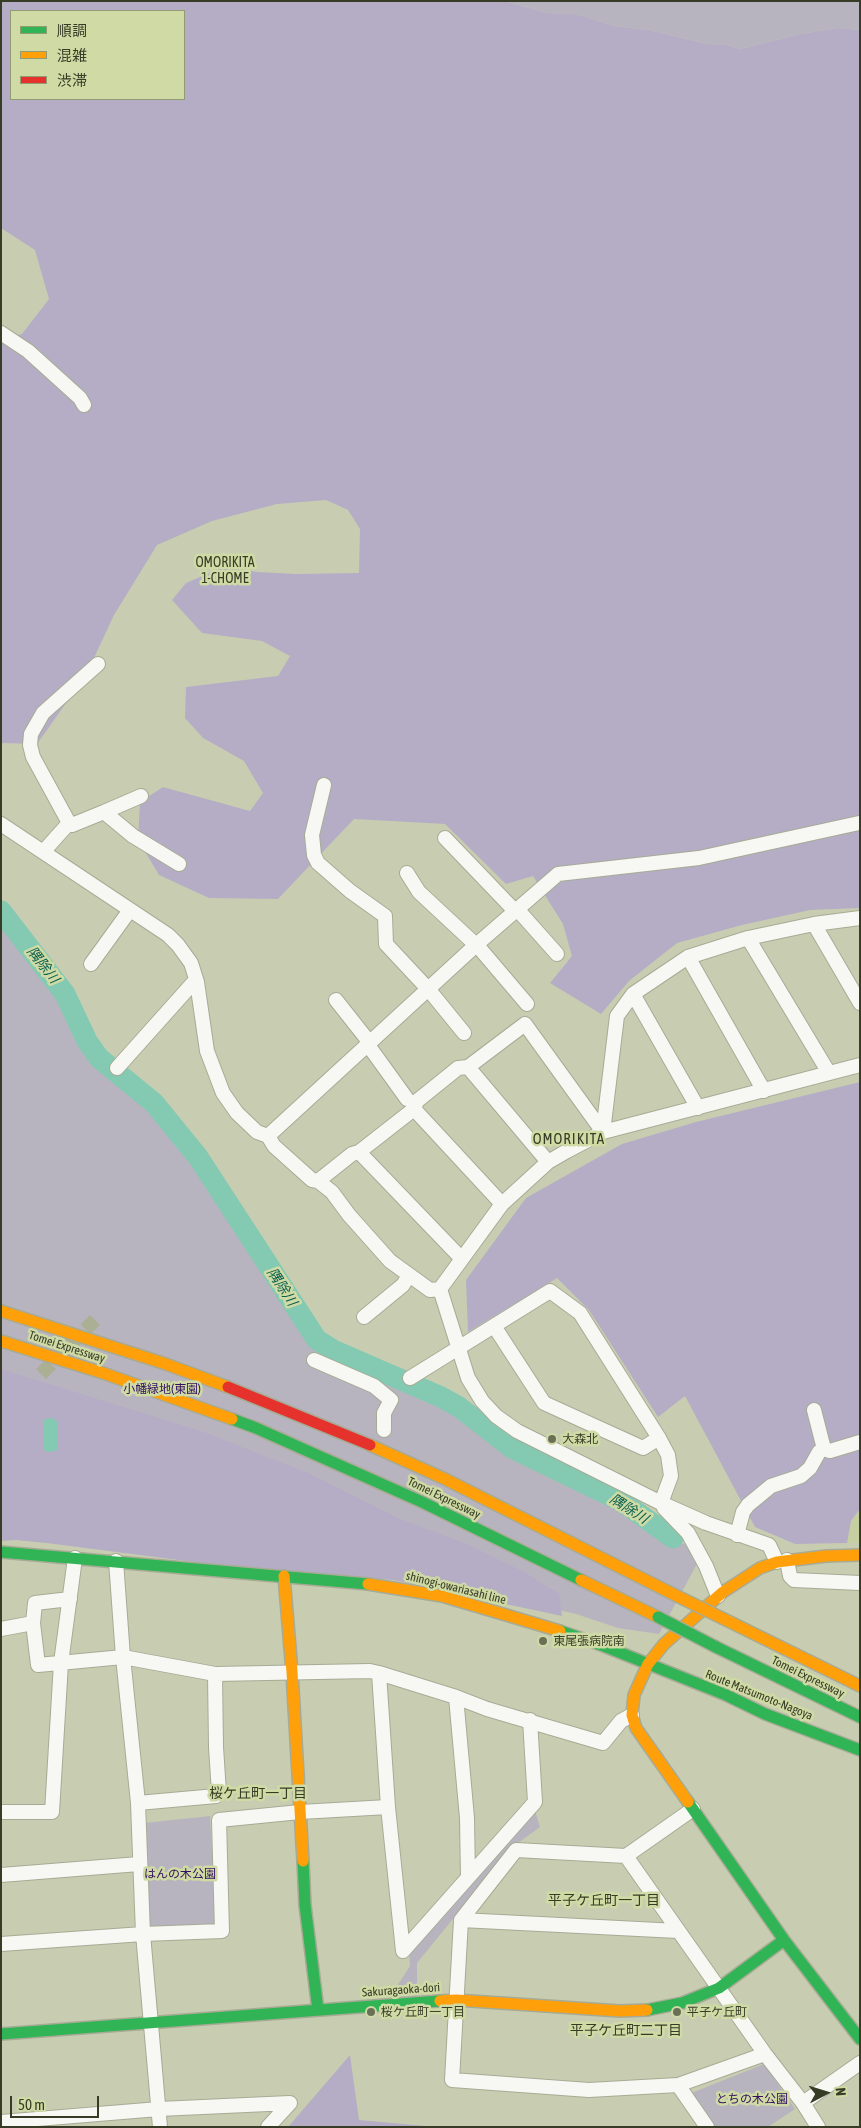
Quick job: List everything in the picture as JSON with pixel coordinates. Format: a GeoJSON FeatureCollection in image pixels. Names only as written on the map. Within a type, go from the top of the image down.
{"type":"FeatureCollection","features":[{"type":"Feature","properties":{"kind":"main road","name":"Tomei Expressway"},"geometry":{"type":"LineString","coordinates":[[1,1311],[163,1363],[238,1390],[344,1433],[445,1478],[860,1686]]}},
{"type":"Feature","properties":{"kind":"main road","name":"Tomei Expressway"},"geometry":{"type":"LineString","coordinates":[[1,1341],[103,1373],[256,1428],[422,1502],[860,1717]]}},
{"type":"Feature","properties":{"kind":"main road","name":"shinogi-owariasahi line"},"geometry":{"type":"LineString","coordinates":[[1,1552],[401,1588],[460,1601],[549,1627],[648,1664]]}},
{"type":"Feature","properties":{"kind":"main road"},"geometry":{"type":"LineString","coordinates":[[860,1555],[826,1556],[782,1561],[760,1568],[741,1579],[718,1596],[664,1644],[648,1664],[634,1695],[632,1716],[636,1728],[784,1940],[860,2039]]}},
{"type":"Feature","properties":{"kind":"main road"},"geometry":{"type":"LineString","coordinates":[[284,1576],[292,1672],[305,1905],[318,2010]]}},
{"type":"Feature","properties":{"kind":"main road","name":"Route Matsumoto-Nagoya"},"geometry":{"type":"LineString","coordinates":[[648,1664],[765,1714],[860,1750]]}},
{"type":"Feature","properties":{"kind":"main road","name":"Sakuragaoka-dori"},"geometry":{"type":"LineString","coordinates":[[1,2034],[456,2000],[620,2012],[658,2009],[682,2003],[719,1988],[784,1940]]}},
{"type":"Feature","properties":{"kind":"street"},"geometry":{"type":"LineString","coordinates":[[1,333],[28,351],[80,398],[84,405]]}},
{"type":"Feature","properties":{"kind":"street"},"geometry":{"type":"LineString","coordinates":[[69,824],[33,757],[30,745],[31,734],[43,713],[98,664]]}},
{"type":"Feature","properties":{"kind":"street"},"geometry":{"type":"LineString","coordinates":[[324,785],[312,835],[314,855],[318,863],[350,891],[385,916],[386,944],[429,990],[464,1033]]}},
{"type":"Feature","properties":{"kind":"street"},"geometry":{"type":"LineString","coordinates":[[43,852],[69,824],[104,812],[140,796]]}},
{"type":"Feature","properties":{"kind":"street"},"geometry":{"type":"LineString","coordinates":[[104,812],[133,836],[179,864]]}},
{"type":"Feature","properties":{"kind":"street"},"geometry":{"type":"LineString","coordinates":[[268,1136],[429,990],[476,944],[558,874],[700,858],[859,823]]}},
{"type":"Feature","properties":{"kind":"street"},"geometry":{"type":"LineString","coordinates":[[1,824],[168,935],[178,945],[191,963],[197,982],[207,1052],[223,1093],[237,1113],[258,1132],[268,1136],[274,1146],[312,1180],[318,1181],[332,1192],[349,1215],[390,1262],[430,1290],[440,1289]]}},
{"type":"Feature","properties":{"kind":"street"},"geometry":{"type":"LineString","coordinates":[[445,838],[558,954]]}},
{"type":"Feature","properties":{"kind":"street"},"geometry":{"type":"LineString","coordinates":[[407,873],[419,892],[476,944],[527,1004]]}},
{"type":"Feature","properties":{"kind":"street"},"geometry":{"type":"LineString","coordinates":[[91,964],[130,910]]}},
{"type":"Feature","properties":{"kind":"street"},"geometry":{"type":"LineString","coordinates":[[603,1132],[616,1016],[633,994],[688,957],[748,938],[814,924],[860,918]]}},
{"type":"Feature","properties":{"kind":"street"},"geometry":{"type":"LineString","coordinates":[[814,924],[860,1003]]}},
{"type":"Feature","properties":{"kind":"street"},"geometry":{"type":"LineString","coordinates":[[748,938],[829,1073]]}},
{"type":"Feature","properties":{"kind":"street"},"geometry":{"type":"LineString","coordinates":[[688,957],[764,1091]]}},
{"type":"Feature","properties":{"kind":"street"},"geometry":{"type":"LineString","coordinates":[[117,1068],[193,983],[197,982]]}},
{"type":"Feature","properties":{"kind":"street"},"geometry":{"type":"LineString","coordinates":[[633,994],[698,1108]]}},
{"type":"Feature","properties":{"kind":"street"},"geometry":{"type":"LineString","coordinates":[[336,1000],[410,1104],[502,1204]]}},
{"type":"Feature","properties":{"kind":"street"},"geometry":{"type":"LineString","coordinates":[[318,1181],[352,1154],[359,1152],[410,1104],[417,1101],[458,1068],[468,1067],[525,1024],[603,1132]]}},
{"type":"Feature","properties":{"kind":"street"},"geometry":{"type":"LineString","coordinates":[[440,1289],[502,1204],[548,1162],[603,1132],[860,1065]]}},
{"type":"Feature","properties":{"kind":"street"},"geometry":{"type":"LineString","coordinates":[[468,1067],[548,1162]]}},
{"type":"Feature","properties":{"kind":"street"},"geometry":{"type":"LineString","coordinates":[[359,1152],[461,1258]]}},
{"type":"Feature","properties":{"kind":"street"},"geometry":{"type":"LineString","coordinates":[[364,1317],[403,1285],[409,1275]]}},
{"type":"Feature","properties":{"kind":"street"},"geometry":{"type":"LineString","coordinates":[[440,1289],[468,1378],[482,1401],[496,1416],[517,1431],[660,1504],[737,1535],[769,1545],[794,1580],[860,1583]]}},
{"type":"Feature","properties":{"kind":"street"},"geometry":{"type":"LineString","coordinates":[[410,1378],[550,1290],[580,1313],[668,1455],[671,1476],[660,1504]]}},
{"type":"Feature","properties":{"kind":"street"},"geometry":{"type":"LineString","coordinates":[[494,1326],[544,1403],[643,1448],[659,1438]]}},
{"type":"Feature","properties":{"kind":"street"},"geometry":{"type":"LineString","coordinates":[[314,1360],[374,1386],[391,1400],[384,1413],[384,1430]]}},
{"type":"Feature","properties":{"kind":"street"},"geometry":{"type":"LineString","coordinates":[[814,1410],[824,1449]]}},
{"type":"Feature","properties":{"kind":"street"},"geometry":{"type":"LineString","coordinates":[[824,1449],[830,1451],[860,1442]]}},
{"type":"Feature","properties":{"kind":"street"},"geometry":{"type":"LineString","coordinates":[[737,1535],[743,1512],[748,1505],[770,1486],[801,1476],[810,1468],[819,1452],[824,1449]]}},
{"type":"Feature","properties":{"kind":"street"},"geometry":{"type":"LineString","coordinates":[[660,1504],[688,1533],[706,1566],[718,1596]]}},
{"type":"Feature","properties":{"kind":"street"},"geometry":{"type":"LineString","coordinates":[[1,1812],[52,1812],[61,1663],[75,1558]]}},
{"type":"Feature","properties":{"kind":"street"},"geometry":{"type":"LineString","coordinates":[[116,1561],[123,1657],[138,1803],[143,1934],[160,2127]]}},
{"type":"Feature","properties":{"kind":"street"},"geometry":{"type":"LineString","coordinates":[[70,1599],[35,1603],[33,1623],[38,1665],[123,1657],[215,1674],[292,1672],[379,1673],[456,1696],[487,1709],[530,1720],[603,1743],[621,1721],[632,1716]]}},
{"type":"Feature","properties":{"kind":"street"},"geometry":{"type":"LineString","coordinates":[[1,1629],[33,1623]]}},
{"type":"Feature","properties":{"kind":"street"},"geometry":{"type":"LineString","coordinates":[[379,1673],[388,1807],[403,1951],[494,1846],[535,1802],[530,1720]]}},
{"type":"Feature","properties":{"kind":"street"},"geometry":{"type":"LineString","coordinates":[[138,1803],[216,1796],[219,1793],[215,1674]]}},
{"type":"Feature","properties":{"kind":"street"},"geometry":{"type":"LineString","coordinates":[[456,1696],[467,1818],[468,1878]]}},
{"type":"Feature","properties":{"kind":"street"},"geometry":{"type":"LineString","coordinates":[[1,1944],[143,1934],[222,1931],[219,1820],[300,1812],[388,1807]]}},
{"type":"Feature","properties":{"kind":"street"},"geometry":{"type":"LineString","coordinates":[[693,1809],[626,1856],[516,1850],[460,1920],[452,2080],[589,2090],[678,2085],[765,2054]]}},
{"type":"Feature","properties":{"kind":"street"},"geometry":{"type":"LineString","coordinates":[[626,1856],[765,2054],[803,2103],[818,2127]]}},
{"type":"Feature","properties":{"kind":"street"},"geometry":{"type":"LineString","coordinates":[[1,1875],[139,1864]]}},
{"type":"Feature","properties":{"kind":"street"},"geometry":{"type":"LineString","coordinates":[[460,1920],[678,1931]]}},
{"type":"Feature","properties":{"kind":"street"},"geometry":{"type":"LineString","coordinates":[[803,2103],[860,2064]]}},
{"type":"Feature","properties":{"kind":"street"},"geometry":{"type":"LineString","coordinates":[[678,2085],[707,2127]]}},
{"type":"Feature","properties":{"kind":"street"},"geometry":{"type":"LineString","coordinates":[[1,2122],[79,2121],[159,2109],[290,2103],[268,2127]]}},
{"type":"Feature","properties":{"kind":"shaded area"},"geometry":{"type":"Polygon","coordinates":[[[1,1],[505,1],[547,13],[576,14],[614,26],[649,30],[707,44],[727,45],[740,49],[800,34],[838,28],[860,30],[860,908],[810,910],[742,925],[677,943],[629,981],[601,1014],[550,983],[572,956],[563,924],[533,876],[506,884],[445,824],[354,819],[278,899],[209,898],[159,875],[138,840],[140,802],[163,787],[250,811],[263,793],[244,761],[203,738],[185,718],[186,687],[278,676],[290,656],[262,641],[202,633],[172,600],[186,583],[219,569],[234,568],[257,572],[296,574],[359,573],[360,529],[348,510],[326,500],[277,504],[212,521],[157,545],[114,615],[86,675],[37,744],[1,743],[1,339],[22,334],[49,299],[35,250],[1,228],[1,1]]]}},
{"type":"Feature","properties":{"kind":"shaded area"},"geometry":{"type":"Polygon","coordinates":[[[860,1082],[860,1509],[851,1521],[847,1543],[795,1544],[755,1527],[685,1396],[658,1417],[589,1310],[557,1278],[468,1332],[466,1280],[526,1198],[622,1144],[696,1122],[860,1082]]]}},
{"type":"Feature","properties":{"kind":"shaded area"},"geometry":{"type":"Polygon","coordinates":[[[1,1369],[204,1432],[308,1473],[398,1518],[469,1545],[524,1572],[559,1594],[562,1616],[393,1580],[217,1565],[47,1543],[16,1540],[1,1541],[1,1369]]]}},
{"type":"Feature","properties":{"kind":"shaded area"},"geometry":{"type":"Polygon","coordinates":[[[45,1419],[55,1419],[57,1422],[58,1447],[57,1450],[50,1452],[45,1451],[43,1448],[43,1422],[45,1419]]]}},
{"type":"Feature","properties":{"kind":"shaded area"},"geometry":{"type":"Polygon","coordinates":[[[860,1509],[860,1543],[847,1543],[851,1521],[860,1509]]]}},
{"type":"Feature","properties":{"kind":"shaded area"},"geometry":{"type":"Polygon","coordinates":[[[350,2055],[359,2120],[436,2127],[288,2127],[350,2055]]]}},
{"type":"Feature","properties":{"kind":"green space"},"geometry":{"type":"Polygon","coordinates":[[[505,1],[860,1],[860,30],[838,28],[800,34],[740,49],[727,45],[707,44],[649,30],[614,26],[576,14],[547,13],[505,1]]]}},
{"type":"Feature","properties":{"kind":"green space","name":"小幡緑地(東園)"},"geometry":{"type":"Polygon","coordinates":[[[1,913],[66,1001],[97,1069],[119,1072],[140,1082],[173,1118],[212,1171],[329,1353],[458,1411],[522,1457],[621,1505],[671,1539],[687,1545],[698,1562],[659,1634],[618,1628],[576,1614],[447,1585],[1,1538],[1,913]]]}},
{"type":"Feature","properties":{"kind":"green space"},"geometry":{"type":"Polygon","coordinates":[[[535,1811],[540,1827],[510,1849],[417,1963],[417,1996],[389,1998],[410,1966],[409,1951],[535,1811]]]}},
{"type":"Feature","properties":{"kind":"green space","name":"はんの木公園"},"geometry":{"type":"Polygon","coordinates":[[[210,1816],[216,1924],[150,1931],[145,1823],[210,1816]]]}},
{"type":"Feature","properties":{"kind":"green space","name":"とちの木公園"},"geometry":{"type":"Polygon","coordinates":[[[764,2064],[795,2109],[768,2127],[713,2127],[689,2094],[764,2064]]]}},
{"type":"Feature","properties":{"kind":"waterway","name":"隅除川"},"geometry":{"type":"LineString","coordinates":[[1,911],[65,994],[87,1041],[99,1058],[154,1103],[198,1157],[317,1340],[335,1351],[441,1397],[459,1407],[512,1448],[621,1501],[673,1538]]}},
{"type":"Feature","properties":{"kind":"tunnel"},"geometry":{"type":"LineString","coordinates":[[41,1374],[95,1320]]}},
{"type":"Feature","properties":{"kind":"traffic: fast"},"geometry":{"type":"LineString","coordinates":[[232,1419],[422,1502],[581,1580]]}},
{"type":"Feature","properties":{"kind":"traffic: fast"},"geometry":{"type":"LineString","coordinates":[[1,1552],[368,1584]]}},
{"type":"Feature","properties":{"kind":"traffic: fast"},"geometry":{"type":"LineString","coordinates":[[658,1617],[716,1647]]}},
{"type":"Feature","properties":{"kind":"traffic: fast"},"geometry":{"type":"LineString","coordinates":[[560,1631],[601,1645],[726,1695],[765,1714],[860,1750]]}},
{"type":"Feature","properties":{"kind":"traffic: fast"},"geometry":{"type":"LineString","coordinates":[[716,1647],[860,1717]]}},
{"type":"Feature","properties":{"kind":"traffic: fast"},"geometry":{"type":"LineString","coordinates":[[688,1802],[784,1940],[860,2039]]}},
{"type":"Feature","properties":{"kind":"traffic: fast"},"geometry":{"type":"LineString","coordinates":[[303,1861],[305,1905],[318,2010]]}},
{"type":"Feature","properties":{"kind":"traffic: fast"},"geometry":{"type":"LineString","coordinates":[[647,2010],[682,2003],[719,1988],[784,1940]]}},
{"type":"Feature","properties":{"kind":"traffic: fast"},"geometry":{"type":"LineString","coordinates":[[1,2034],[440,2001]]}},
{"type":"Feature","properties":{"kind":"traffic: slow"},"geometry":{"type":"LineString","coordinates":[[1,1311],[163,1363],[228,1387]]}},
{"type":"Feature","properties":{"kind":"traffic: slow"},"geometry":{"type":"LineString","coordinates":[[1,1341],[103,1373],[232,1419]]}},
{"type":"Feature","properties":{"kind":"traffic: slow"},"geometry":{"type":"LineString","coordinates":[[370,1445],[445,1479],[675,1595]]}},
{"type":"Feature","properties":{"kind":"traffic: slow"},"geometry":{"type":"LineString","coordinates":[[688,1802],[636,1728],[632,1715],[634,1695],[648,1664],[664,1644],[723,1592],[760,1568],[777,1562],[826,1556],[860,1555]]}},
{"type":"Feature","properties":{"kind":"traffic: slow"},"geometry":{"type":"LineString","coordinates":[[284,1576],[292,1672],[303,1861]]}},
{"type":"Feature","properties":{"kind":"traffic: slow"},"geometry":{"type":"LineString","coordinates":[[581,1580],[658,1617]]}},
{"type":"Feature","properties":{"kind":"traffic: slow"},"geometry":{"type":"LineString","coordinates":[[368,1584],[442,1596],[560,1631]]}},
{"type":"Feature","properties":{"kind":"traffic: slow"},"geometry":{"type":"LineString","coordinates":[[675,1595],[724,1619]]}},
{"type":"Feature","properties":{"kind":"traffic: slow"},"geometry":{"type":"LineString","coordinates":[[724,1619],[860,1686]]}},
{"type":"Feature","properties":{"kind":"traffic: slow"},"geometry":{"type":"LineString","coordinates":[[440,2001],[456,2000],[620,2011],[647,2010]]}},
{"type":"Feature","properties":{"kind":"traffic: jam"},"geometry":{"type":"LineString","coordinates":[[228,1387],[370,1445]]}},
{"type":"Feature","properties":{"kind":"place","name":"大森北"},"geometry":{"type":"Point","coordinates":[552,1439]}},
{"type":"Feature","properties":{"kind":"place","name":"東尾張病院南"},"geometry":{"type":"Point","coordinates":[543,1641]}},
{"type":"Feature","properties":{"kind":"place","name":"桜ケ丘町一丁目"},"geometry":{"type":"Point","coordinates":[371,2012]}},
{"type":"Feature","properties":{"kind":"place","name":"平子ケ丘町"},"geometry":{"type":"Point","coordinates":[677,2012]}},
{"type":"Feature","properties":{"kind":"district","name":"OMORIKITA 1-CHOME"},"geometry":{"type":"Point","coordinates":[225,572]}},
{"type":"Feature","properties":{"kind":"district","name":"OMORIKITA"},"geometry":{"type":"Point","coordinates":[569,1139]}},
{"type":"Feature","properties":{"kind":"district","name":"桜ケ丘町一丁目"},"geometry":{"type":"Point","coordinates":[258,1794]}},
{"type":"Feature","properties":{"kind":"district","name":"平子ケ丘町一丁目"},"geometry":{"type":"Point","coordinates":[604,1901]}},
{"type":"Feature","properties":{"kind":"district","name":"平子ケ丘町二丁目"},"geometry":{"type":"Point","coordinates":[626,2031]}}]}
